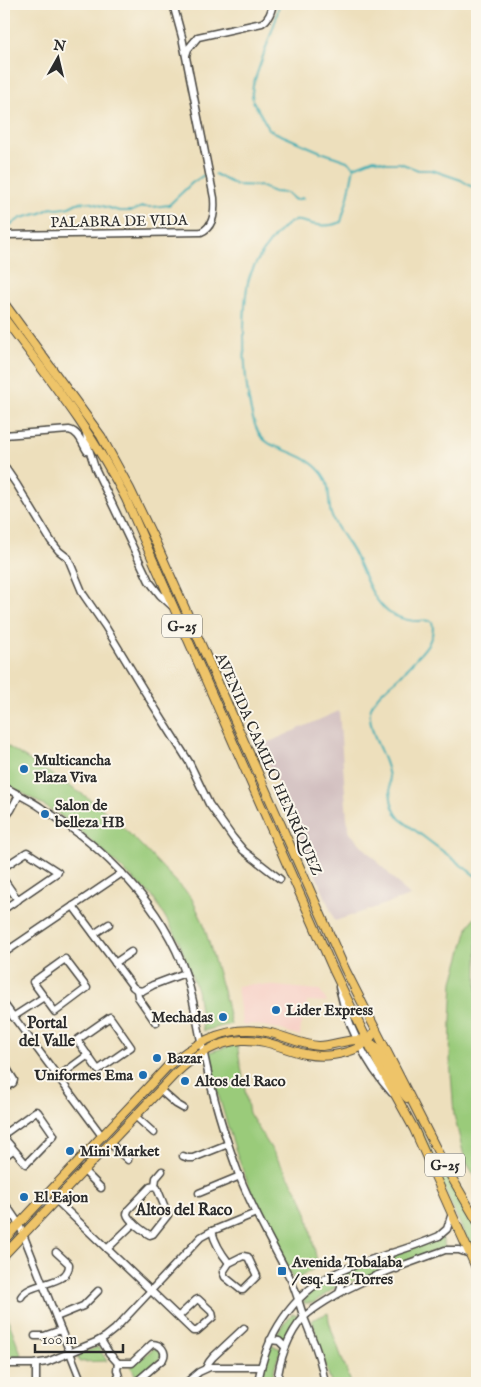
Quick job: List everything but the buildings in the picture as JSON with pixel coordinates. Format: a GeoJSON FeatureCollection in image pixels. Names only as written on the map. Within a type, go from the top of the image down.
{"type":"FeatureCollection","features":[{"type":"Feature","properties":{"kind":"main road","name":"AVENIDA CAMILO HENRÍQUEZ"},"geometry":{"type":"LineString","coordinates":[[4,303],[101,436],[130,489],[156,542],[345,968],[456,1186],[477,1221]]}},
{"type":"Feature","properties":{"kind":"main road","name":"AVENIDA CAMILO HENRÍQUEZ"},"geometry":{"type":"LineString","coordinates":[[4,318],[104,456],[126,499],[338,978],[362,1043],[417,1134],[477,1270]]}},
{"type":"Feature","properties":{"kind":"main road"},"geometry":{"type":"LineString","coordinates":[[4,1240],[167,1067],[190,1048],[226,1033],[252,1030],[318,1046],[362,1043],[377,1048],[394,1081],[415,1107]]}},
{"type":"Feature","properties":{"kind":"main road"},"geometry":{"type":"LineString","coordinates":[[4,1255],[184,1065],[203,1052],[225,1043],[248,1040],[271,1043],[305,1054],[332,1055],[362,1043],[376,1030]]}},
{"type":"Feature","properties":{"kind":"main road"},"geometry":{"type":"LineString","coordinates":[[332,1045],[332,1055]]}},
{"type":"Feature","properties":{"kind":"street","name":"PALABRA DE VIDA"},"geometry":{"type":"LineString","coordinates":[[4,235],[201,232],[209,227],[213,216],[214,198],[182,37],[173,4]]}},
{"type":"Feature","properties":{"kind":"street"},"geometry":{"type":"LineString","coordinates":[[182,37],[198,37],[262,23],[268,18],[273,4]]}},
{"type":"Feature","properties":{"kind":"street"},"geometry":{"type":"LineString","coordinates":[[186,56],[188,49],[198,37]]}},
{"type":"Feature","properties":{"kind":"street"},"geometry":{"type":"LineString","coordinates":[[4,435],[64,430],[74,431],[80,438],[149,581],[173,607]]}},
{"type":"Feature","properties":{"kind":"street"},"geometry":{"type":"LineString","coordinates":[[86,430],[87,443],[95,468]]}},
{"type":"Feature","properties":{"kind":"street"},"geometry":{"type":"LineString","coordinates":[[4,466],[51,541],[68,558],[82,594],[105,626],[189,762],[209,804],[244,851],[280,879]]}},
{"type":"Feature","properties":{"kind":"street"},"geometry":{"type":"LineString","coordinates":[[4,786],[66,824],[122,873],[143,898],[175,948],[193,1001],[214,1097],[228,1144],[256,1213],[291,1280],[317,1352],[325,1383]]}},
{"type":"Feature","properties":{"kind":"street"},"geometry":{"type":"LineString","coordinates":[[4,819],[19,795]]}},
{"type":"Feature","properties":{"kind":"street"},"geometry":{"type":"LineString","coordinates":[[4,867],[27,852],[58,872],[4,910]]}},
{"type":"Feature","properties":{"kind":"street"},"geometry":{"type":"LineString","coordinates":[[4,953],[122,873]]}},
{"type":"Feature","properties":{"kind":"street"},"geometry":{"type":"LineString","coordinates":[[4,880],[18,900]]}},
{"type":"Feature","properties":{"kind":"street"},"geometry":{"type":"LineString","coordinates":[[73,906],[137,990],[142,991],[154,984],[185,973]]}},
{"type":"Feature","properties":{"kind":"street"},"geometry":{"type":"LineString","coordinates":[[94,934],[109,924]]}},
{"type":"Feature","properties":{"kind":"street"},"geometry":{"type":"LineString","coordinates":[[115,963],[131,952]]}},
{"type":"Feature","properties":{"kind":"street"},"geometry":{"type":"LineString","coordinates":[[65,959],[87,988],[56,1012],[44,997],[33,982],[65,959]]}},
{"type":"Feature","properties":{"kind":"street"},"geometry":{"type":"LineString","coordinates":[[137,990],[139,999],[156,1023]]}},
{"type":"Feature","properties":{"kind":"street"},"geometry":{"type":"LineString","coordinates":[[14,1017],[44,997]]}},
{"type":"Feature","properties":{"kind":"street"},"geometry":{"type":"LineString","coordinates":[[4,1004],[102,1136]]}},
{"type":"Feature","properties":{"kind":"street"},"geometry":{"type":"LineString","coordinates":[[110,1017],[131,1047],[98,1070],[88,1055],[77,1040],[110,1017]]}},
{"type":"Feature","properties":{"kind":"street"},"geometry":{"type":"LineString","coordinates":[[58,1077],[88,1055]]}},
{"type":"Feature","properties":{"kind":"street"},"geometry":{"type":"LineString","coordinates":[[4,1064],[14,1080],[13,1083],[4,1089]]}},
{"type":"Feature","properties":{"kind":"street"},"geometry":{"type":"LineString","coordinates":[[160,1090],[183,1108]]}},
{"type":"Feature","properties":{"kind":"street"},"geometry":{"type":"LineString","coordinates":[[4,1134],[5,1131],[36,1111],[54,1133],[53,1137],[26,1164],[4,1138]]}},
{"type":"Feature","properties":{"kind":"street"},"geometry":{"type":"LineString","coordinates":[[135,1116],[154,1132]]}},
{"type":"Feature","properties":{"kind":"street"},"geometry":{"type":"LineString","coordinates":[[110,1143],[128,1160]]}},
{"type":"Feature","properties":{"kind":"street"},"geometry":{"type":"LineString","coordinates":[[183,1156],[193,1158],[228,1144]]}},
{"type":"Feature","properties":{"kind":"street"},"geometry":{"type":"LineString","coordinates":[[4,1157],[13,1150]]}},
{"type":"Feature","properties":{"kind":"street"},"geometry":{"type":"LineString","coordinates":[[84,1170],[101,1188]]}},
{"type":"Feature","properties":{"kind":"street"},"geometry":{"type":"LineString","coordinates":[[154,1186],[156,1178],[162,1171]]}},
{"type":"Feature","properties":{"kind":"street"},"geometry":{"type":"LineString","coordinates":[[199,1193],[240,1176]]}},
{"type":"Feature","properties":{"kind":"street"},"geometry":{"type":"LineString","coordinates":[[154,1186],[157,1188],[168,1215],[153,1234],[150,1235],[127,1216],[128,1210],[150,1187],[154,1186]]}},
{"type":"Feature","properties":{"kind":"street"},"geometry":{"type":"LineString","coordinates":[[56,1200],[195,1332],[213,1317],[213,1314],[198,1299],[179,1316]]}},
{"type":"Feature","properties":{"kind":"street"},"geometry":{"type":"LineString","coordinates":[[4,1202],[19,1224],[82,1383]]}},
{"type":"Feature","properties":{"kind":"street"},"geometry":{"type":"LineString","coordinates":[[4,1364],[47,1362],[101,1340],[115,1329],[201,1238],[212,1231],[256,1213]]}},
{"type":"Feature","properties":{"kind":"street"},"geometry":{"type":"LineString","coordinates":[[258,1383],[270,1340],[282,1319],[298,1300],[312,1288],[334,1274],[442,1234],[448,1226],[452,1213]]}},
{"type":"Feature","properties":{"kind":"street"},"geometry":{"type":"LineString","coordinates":[[107,1249],[134,1223]]}},
{"type":"Feature","properties":{"kind":"street"},"geometry":{"type":"LineString","coordinates":[[212,1231],[218,1249],[229,1263]]}},
{"type":"Feature","properties":{"kind":"street"},"geometry":{"type":"LineString","coordinates":[[276,1383],[285,1347],[304,1318],[318,1306],[339,1293],[450,1249],[470,1254]]}},
{"type":"Feature","properties":{"kind":"street"},"geometry":{"type":"LineString","coordinates":[[21,1297],[25,1291],[67,1274],[69,1264],[56,1252]]}},
{"type":"Feature","properties":{"kind":"street"},"geometry":{"type":"LineString","coordinates":[[390,1253],[389,1263],[393,1268],[397,1269]]}},
{"type":"Feature","properties":{"kind":"street"},"geometry":{"type":"LineString","coordinates":[[245,1256],[248,1257],[257,1276],[243,1290],[238,1288],[224,1277],[223,1272],[229,1263],[245,1256]]}},
{"type":"Feature","properties":{"kind":"street"},"geometry":{"type":"LineString","coordinates":[[334,1274],[341,1281],[342,1287],[339,1293]]}},
{"type":"Feature","properties":{"kind":"street"},"geometry":{"type":"LineString","coordinates":[[56,1317],[83,1306],[98,1291]]}},
{"type":"Feature","properties":{"kind":"street"},"geometry":{"type":"LineString","coordinates":[[186,1383],[206,1368],[213,1357],[244,1328]]}},
{"type":"Feature","properties":{"kind":"street"},"geometry":{"type":"LineString","coordinates":[[35,1336],[44,1336],[61,1330]]}},
{"type":"Feature","properties":{"kind":"street"},"geometry":{"type":"LineString","coordinates":[[101,1340],[118,1363],[132,1363],[136,1361],[149,1346],[155,1344],[164,1351],[164,1358],[135,1383]]}},
{"type":"Feature","properties":{"kind":"street"},"geometry":{"type":"LineString","coordinates":[[270,1340],[279,1341],[285,1347]]}},
{"type":"Feature","properties":{"kind":"street"},"geometry":{"type":"LineString","coordinates":[[118,1363],[117,1370],[121,1383]]}},
{"type":"Feature","properties":{"kind":"street"},"geometry":{"type":"LineString","coordinates":[[36,1364],[36,1383]]}},
{"type":"Feature","properties":{"kind":"street"},"geometry":{"type":"LineString","coordinates":[[206,1368],[261,1367]]}},
{"type":"Feature","properties":{"kind":"shaded area"},"geometry":{"type":"Polygon","coordinates":[[[339,711],[347,818],[350,833],[410,896],[335,921],[285,800],[260,746],[339,711]]]}},
{"type":"Feature","properties":{"kind":"shaded area","name":"Lider Express"},"geometry":{"type":"Polygon","coordinates":[[[253,984],[320,990],[327,1002],[307,1001],[307,1007],[303,1007],[300,1036],[275,1028],[250,1024],[242,1025],[237,986],[253,984]]]}},
{"type":"Feature","properties":{"kind":"green space"},"geometry":{"type":"Polygon","coordinates":[[[4,744],[96,803],[134,838],[191,897],[203,922],[231,1024],[203,1031],[197,990],[178,939],[154,898],[77,828],[58,814],[4,782],[4,744]]]}},
{"type":"Feature","properties":{"kind":"green space"},"geometry":{"type":"Polygon","coordinates":[[[477,915],[477,1180],[465,1160],[454,1115],[450,1059],[453,982],[469,925],[477,915]]]}},
{"type":"Feature","properties":{"kind":"green space"},"geometry":{"type":"Polygon","coordinates":[[[237,1044],[249,1113],[300,1195],[307,1213],[318,1266],[294,1281],[263,1219],[247,1181],[230,1133],[206,1053],[237,1044]]]}},
{"type":"Feature","properties":{"kind":"green space"},"geometry":{"type":"Polygon","coordinates":[[[414,1116],[436,1160],[477,1230],[477,1262],[441,1182],[414,1116]]]}},
{"type":"Feature","properties":{"kind":"green space"},"geometry":{"type":"Polygon","coordinates":[[[442,1238],[445,1247],[398,1264],[393,1260],[395,1254],[442,1238]]]}},
{"type":"Feature","properties":{"kind":"green space"},"geometry":{"type":"Polygon","coordinates":[[[386,1257],[391,1267],[344,1284],[344,1279],[340,1273],[386,1257]]]}},
{"type":"Feature","properties":{"kind":"green space"},"geometry":{"type":"Polygon","coordinates":[[[335,1278],[338,1284],[336,1287],[313,1303],[303,1302],[308,1295],[335,1278]]]}},
{"type":"Feature","properties":{"kind":"green space"},"geometry":{"type":"Polygon","coordinates":[[[4,1309],[22,1356],[4,1356],[4,1309]]]}},
{"type":"Feature","properties":{"kind":"green space"},"geometry":{"type":"Polygon","coordinates":[[[328,1313],[332,1331],[351,1383],[331,1383],[312,1320],[328,1313]]]}},
{"type":"Feature","properties":{"kind":"green space"},"geometry":{"type":"Polygon","coordinates":[[[292,1314],[296,1314],[299,1317],[284,1343],[275,1338],[292,1314]]]}},
{"type":"Feature","properties":{"kind":"green space"},"geometry":{"type":"Polygon","coordinates":[[[271,1345],[281,1349],[272,1383],[262,1383],[264,1369],[271,1345]]]}},
{"type":"Feature","properties":{"kind":"green space"},"geometry":{"type":"Polygon","coordinates":[[[98,1347],[107,1361],[79,1362],[77,1355],[98,1347]]]}},
{"type":"Feature","properties":{"kind":"green space"},"geometry":{"type":"Polygon","coordinates":[[[154,1348],[162,1354],[159,1360],[137,1378],[131,1367],[154,1348]]]}},
{"type":"Feature","properties":{"kind":"waterway"},"geometry":{"type":"LineString","coordinates":[[279,4],[276,19],[253,85],[253,101],[269,129],[321,152],[347,161],[354,167],[341,222],[324,225],[293,221],[278,233],[267,246],[250,275],[244,316],[245,361],[250,406],[255,424],[262,438],[270,444],[309,462],[324,476],[328,486],[333,519],[352,550],[371,591],[381,606],[391,614],[402,618],[432,622],[432,634],[427,645],[372,705],[370,711],[371,724],[386,765],[393,808],[400,819],[477,877]]}},
{"type":"Feature","properties":{"kind":"waterway"},"geometry":{"type":"LineString","coordinates":[[354,167],[374,159],[387,163],[400,163],[418,170],[432,170],[461,180],[477,190]]}},
{"type":"Feature","properties":{"kind":"waterway"},"geometry":{"type":"LineString","coordinates":[[215,174],[236,185],[260,186],[274,192],[287,193],[295,200],[303,198]]}},
{"type":"Feature","properties":{"kind":"waterway"},"geometry":{"type":"LineString","coordinates":[[4,225],[12,224],[21,218],[41,213],[51,208],[69,207],[77,203],[89,202],[119,211],[132,211],[142,207],[169,205],[192,183],[204,175]]}},
{"type":"Feature","properties":{"kind":"place","name":"Multicancha Plaza Viva"},"geometry":{"type":"Point","coordinates":[24,769]}},
{"type":"Feature","properties":{"kind":"place","name":"Salon de belleza HB"},"geometry":{"type":"Point","coordinates":[45,814]}},
{"type":"Feature","properties":{"kind":"place","name":"Lider Express"},"geometry":{"type":"Point","coordinates":[276,1010]}},
{"type":"Feature","properties":{"kind":"place","name":"Mechadas"},"geometry":{"type":"Point","coordinates":[223,1017]}},
{"type":"Feature","properties":{"kind":"place","name":"Bazar"},"geometry":{"type":"Point","coordinates":[157,1058]}},
{"type":"Feature","properties":{"kind":"place","name":"Uniformes Ema"},"geometry":{"type":"Point","coordinates":[143,1075]}},
{"type":"Feature","properties":{"kind":"place","name":"Altos del Raco"},"geometry":{"type":"Point","coordinates":[185,1081]}},
{"type":"Feature","properties":{"kind":"place","name":"Mini Market"},"geometry":{"type":"Point","coordinates":[70,1151]}},
{"type":"Feature","properties":{"kind":"place","name":"El Eajon"},"geometry":{"type":"Point","coordinates":[24,1197]}},
{"type":"Feature","properties":{"kind":"place","name":"Avenida Tobalaba / esq. Las Torres"},"geometry":{"type":"Point","coordinates":[282,1271]}},
{"type":"Feature","properties":{"kind":"district","name":"Portal del Valle"},"geometry":{"type":"Point","coordinates":[47,1031]}},
{"type":"Feature","properties":{"kind":"district","name":"Altos del Raco"},"geometry":{"type":"Point","coordinates":[184,1209]}}]}
